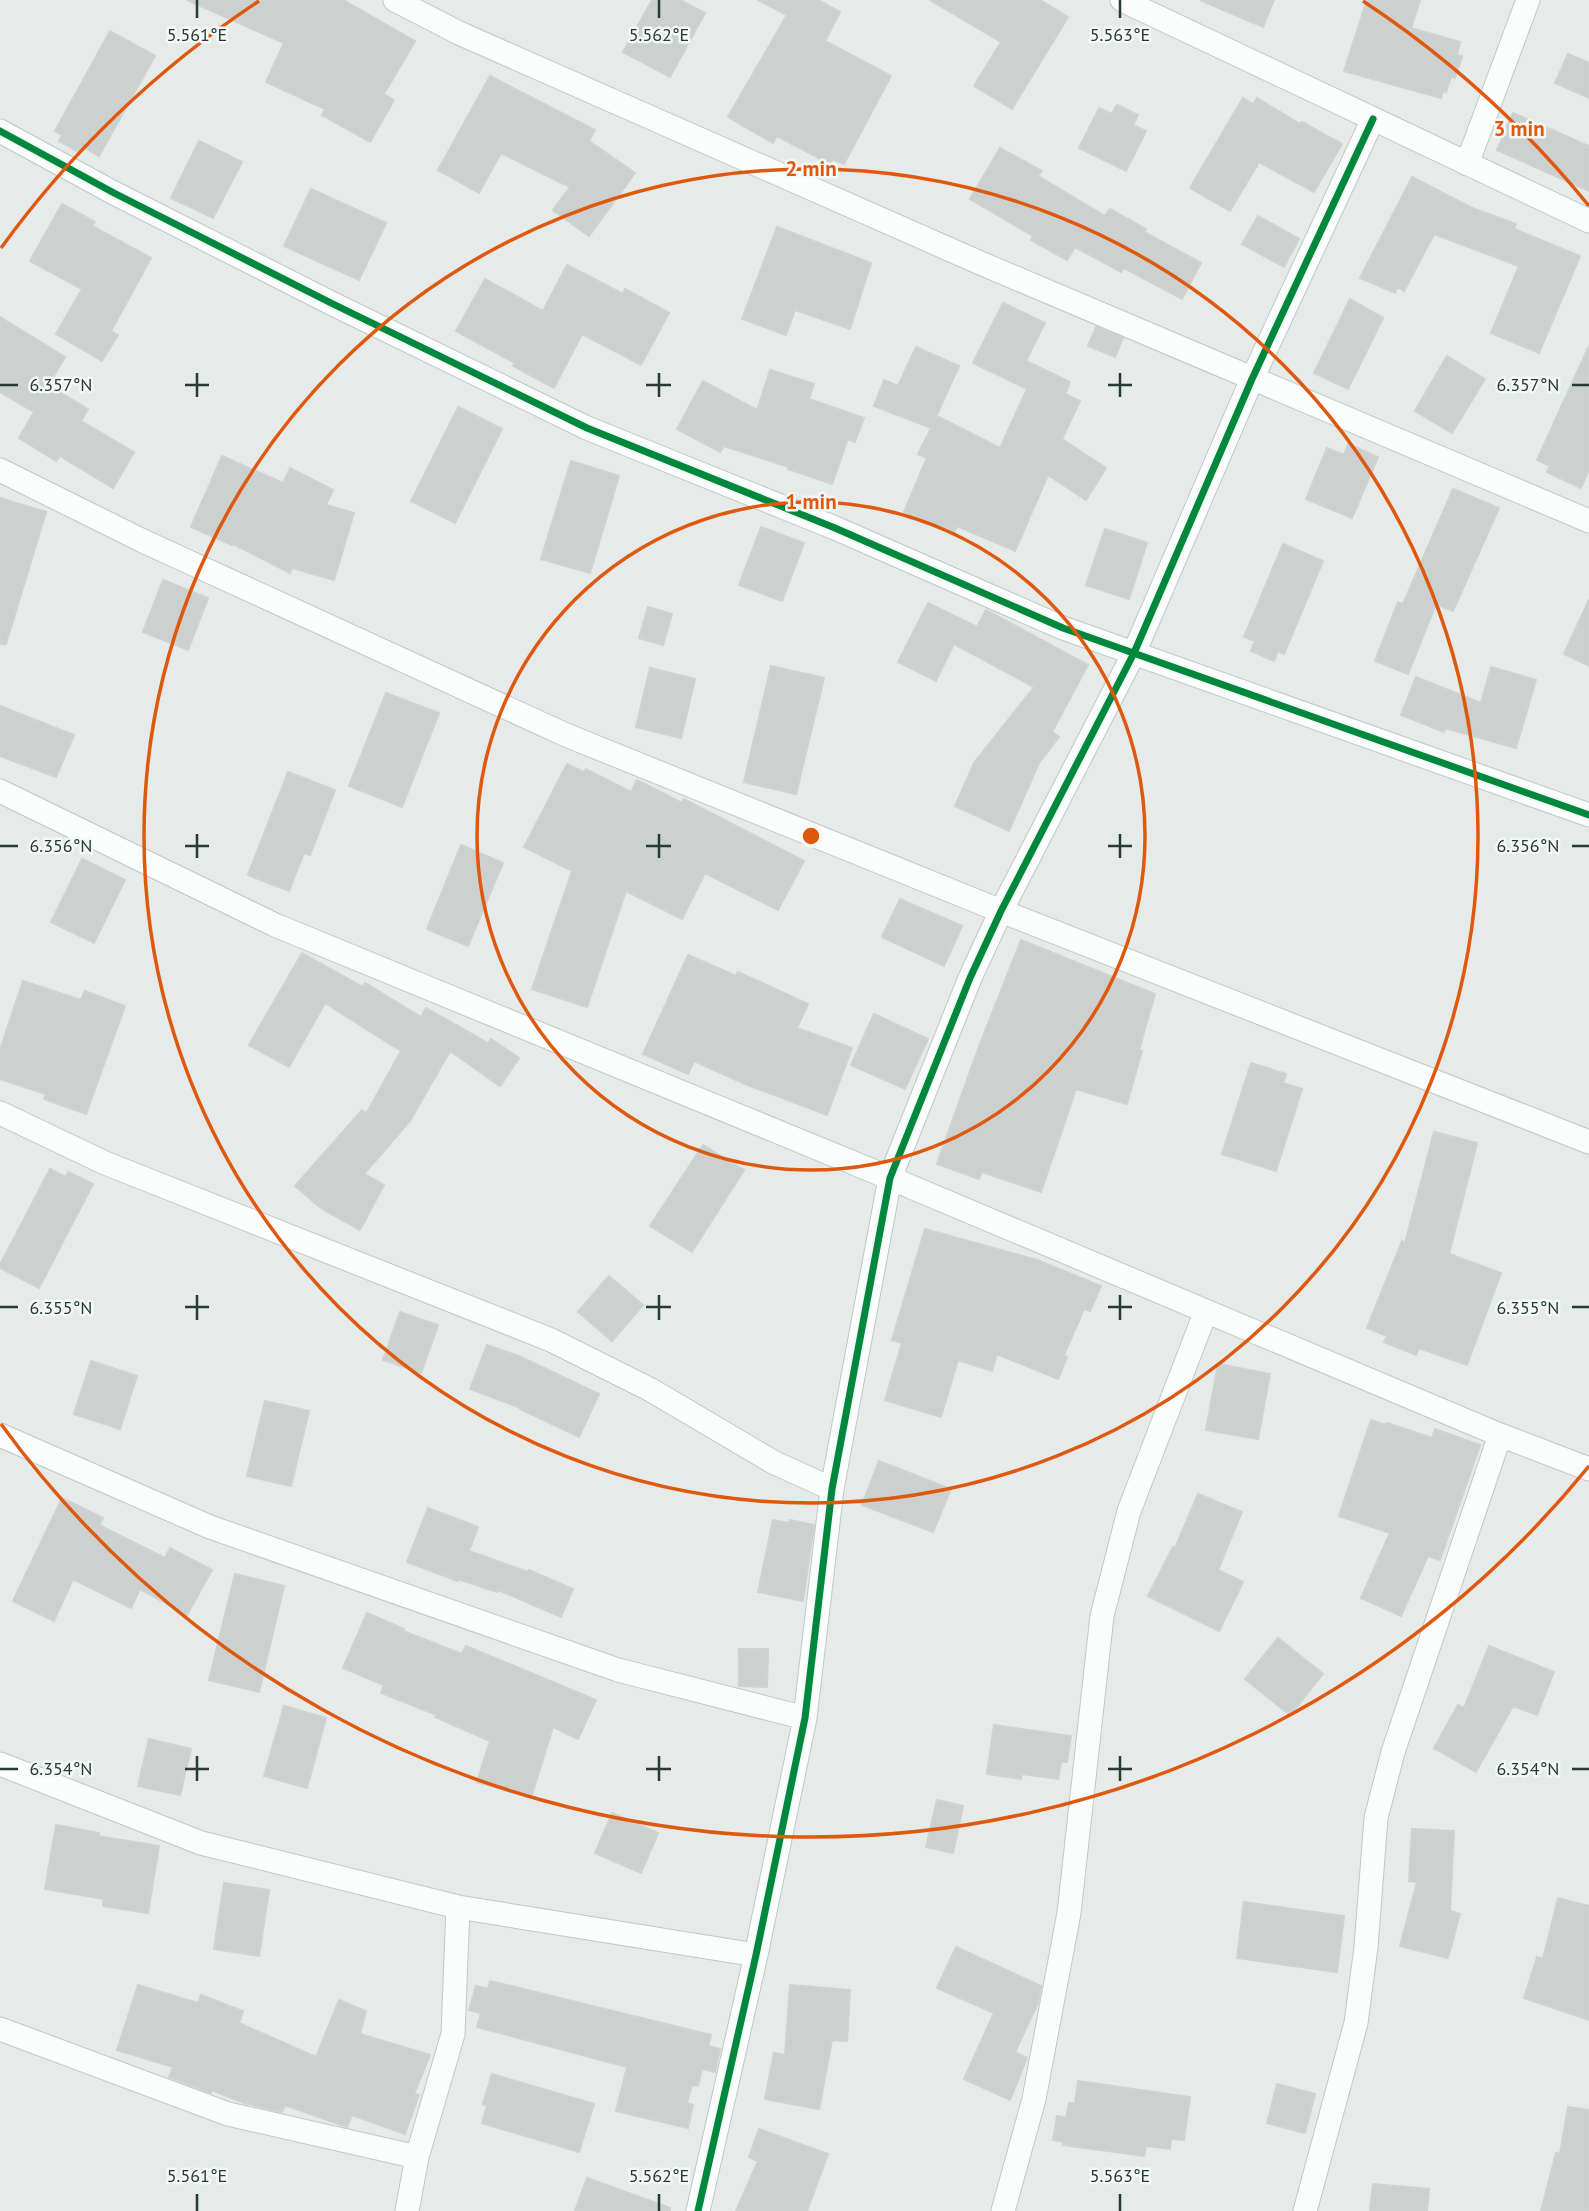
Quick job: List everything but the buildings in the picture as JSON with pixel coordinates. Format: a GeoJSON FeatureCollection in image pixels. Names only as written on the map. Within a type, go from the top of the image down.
{"type":"FeatureCollection","features":[{"type":"Feature","properties":{"kind":"street"},"geometry":{"type":"LineString","coordinates":[[395,0],[459,33],[523,61],[1252,379],[1589,521]]}},
{"type":"Feature","properties":{"kind":"street"},"geometry":{"type":"LineString","coordinates":[[1122,0],[1589,221]]}},
{"type":"Feature","properties":{"kind":"street"},"geometry":{"type":"LineString","coordinates":[[1467,164],[1528,0]]}},
{"type":"Feature","properties":{"kind":"street"},"geometry":{"type":"LineString","coordinates":[[698,2211],[756,1955],[805,1718],[832,1489],[890,1178],[970,978],[1001,911],[1134,653],[1252,379],[1373,119]]}},
{"type":"Feature","properties":{"kind":"street"},"geometry":{"type":"LineString","coordinates":[[0,131],[114,193],[319,297],[587,428],[835,528],[1063,628],[1589,815]]}},
{"type":"Feature","properties":{"kind":"street"},"geometry":{"type":"LineString","coordinates":[[0,470],[143,541],[566,735],[1001,911],[1589,1142]]}},
{"type":"Feature","properties":{"kind":"street"},"geometry":{"type":"LineString","coordinates":[[0,791],[275,925],[890,1178],[1500,1435],[1589,1469]]}},
{"type":"Feature","properties":{"kind":"street"},"geometry":{"type":"LineString","coordinates":[[0,1113],[105,1163],[551,1340],[651,1390],[773,1462],[832,1489]]}},
{"type":"Feature","properties":{"kind":"street"},"geometry":{"type":"LineString","coordinates":[[1003,2211],[1034,2099],[1069,1913],[1102,1615],[1129,1511],[1206,1311]]}},
{"type":"Feature","properties":{"kind":"street"},"geometry":{"type":"LineString","coordinates":[[1305,2211],[1356,2023],[1366,1947],[1376,1818],[1393,1752],[1500,1435]]}},
{"type":"Feature","properties":{"kind":"street"},"geometry":{"type":"LineString","coordinates":[[0,1436],[223,1532],[618,1670],[805,1718]]}},
{"type":"Feature","properties":{"kind":"street"},"geometry":{"type":"LineString","coordinates":[[0,1764],[201,1843],[458,1907],[756,1955]]}},
{"type":"Feature","properties":{"kind":"street"},"geometry":{"type":"LineString","coordinates":[[407,2211],[417,2157],[453,2034],[458,1907]]}},
{"type":"Feature","properties":{"kind":"street"},"geometry":{"type":"LineString","coordinates":[[0,2029],[228,2114],[417,2157]]}},
{"type":"Feature","properties":{"kind":"cycle path"},"geometry":{"type":"LineString","coordinates":[[698,2211],[756,1955],[805,1718],[832,1489],[890,1178],[970,978],[1001,911],[1134,653],[1252,379],[1373,119]]}},
{"type":"Feature","properties":{"kind":"cycle path"},"geometry":{"type":"LineString","coordinates":[[0,131],[114,193],[331,303],[587,428],[835,528],[1063,628],[1589,815]]}}]}
